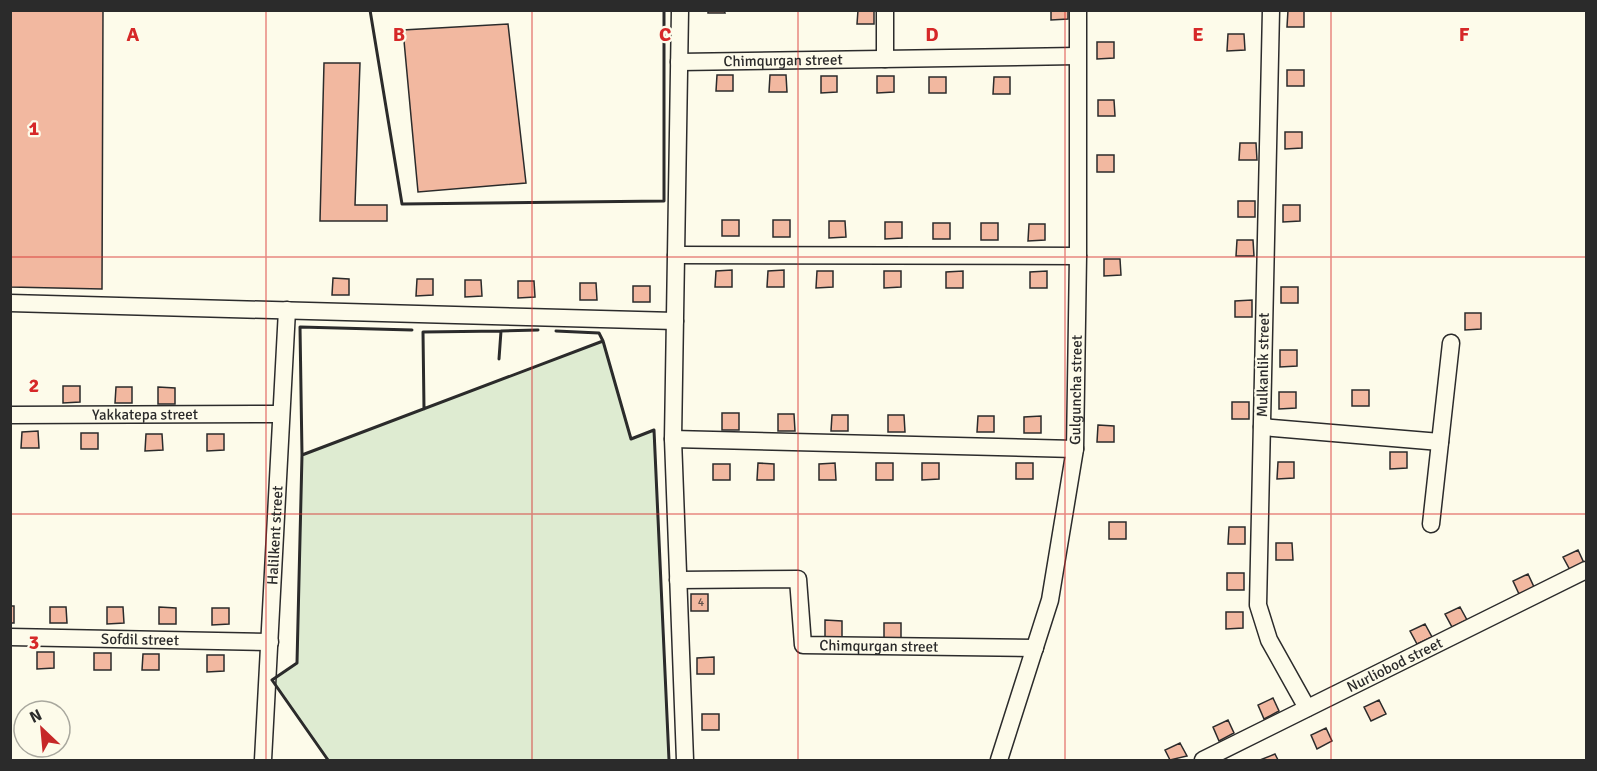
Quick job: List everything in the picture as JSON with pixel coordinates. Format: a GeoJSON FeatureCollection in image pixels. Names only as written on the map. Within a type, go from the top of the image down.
{"type":"FeatureCollection","features":[{"type":"Feature","properties":{"kind":"street"},"geometry":{"type":"LineString","coordinates":[[680,10],[673,438],[685,760]]}},
{"type":"Feature","properties":{"kind":"street"},"geometry":{"type":"LineString","coordinates":[[885,10],[885,59]]}},
{"type":"Feature","properties":{"kind":"street","name":"Gulguncha street"},"geometry":{"type":"LineString","coordinates":[[999,760],[1050,600],[1075,449],[1078,10]]}},
{"type":"Feature","properties":{"kind":"street","name":"Mulkanlik street"},"geometry":{"type":"LineString","coordinates":[[1271,10],[1258,605],[1269,640],[1307,708]]}},
{"type":"Feature","properties":{"kind":"street","name":"Chimqurgan street"},"geometry":{"type":"LineString","coordinates":[[679,62],[1077,56]]}},
{"type":"Feature","properties":{"kind":"street"},"geometry":{"type":"LineString","coordinates":[[676,255],[1078,256]]}},
{"type":"Feature","properties":{"kind":"street"},"geometry":{"type":"LineString","coordinates":[[10,303],[675,321]]}},
{"type":"Feature","properties":{"kind":"street","name":"Halilkent street"},"geometry":{"type":"LineString","coordinates":[[263,760],[286,310]]}},
{"type":"Feature","properties":{"kind":"street"},"geometry":{"type":"LineString","coordinates":[[1431,524],[1450,343]]}},
{"type":"Feature","properties":{"kind":"street","name":"Yakkatepa street"},"geometry":{"type":"LineString","coordinates":[[10,415],[279,414]]}},
{"type":"Feature","properties":{"kind":"street"},"geometry":{"type":"LineString","coordinates":[[1262,427],[1440,442]]}},
{"type":"Feature","properties":{"kind":"street"},"geometry":{"type":"LineString","coordinates":[[673,438],[1075,449]]}},
{"type":"Feature","properties":{"kind":"street","name":"Nurliobod street"},"geometry":{"type":"LineString","coordinates":[[1203,760],[1587,570]]}},
{"type":"Feature","properties":{"kind":"street","name":"Chimqurgan street"},"geometry":{"type":"LineString","coordinates":[[678,580],[798,579],[802,645],[1035,648]]}},
{"type":"Feature","properties":{"kind":"street","name":"Sofdil street"},"geometry":{"type":"LineString","coordinates":[[10,637],[270,642]]}},
{"type":"Feature","properties":{"kind":"green space"},"geometry":{"type":"Polygon","coordinates":[[[603,341],[631,439],[654,430],[669,760],[328,760],[272,680],[297,663],[302,455],[603,341]]]}},
{"type":"Feature","properties":{"kind":"building"},"geometry":{"type":"Polygon","coordinates":[[[10,10],[103,10],[102,289],[10,287],[10,10]]]}},
{"type":"Feature","properties":{"kind":"building"},"geometry":{"type":"Polygon","coordinates":[[[708,10],[724,10],[725,13],[708,13],[708,10]]]}},
{"type":"Feature","properties":{"kind":"building"},"geometry":{"type":"Polygon","coordinates":[[[858,10],[874,10],[874,24],[857,24],[858,10]]]}},
{"type":"Feature","properties":{"kind":"building"},"geometry":{"type":"Polygon","coordinates":[[[1051,10],[1068,10],[1068,19],[1051,20],[1051,10]]]}},
{"type":"Feature","properties":{"kind":"building"},"geometry":{"type":"Polygon","coordinates":[[[1288,10],[1304,10],[1304,27],[1287,27],[1288,10]]]}},
{"type":"Feature","properties":{"kind":"building"},"geometry":{"type":"Polygon","coordinates":[[[508,24],[526,183],[418,192],[403,30],[508,24]]]}},
{"type":"Feature","properties":{"kind":"building"},"geometry":{"type":"Polygon","coordinates":[[[1228,34],[1244,34],[1245,50],[1227,51],[1228,34]]]}},
{"type":"Feature","properties":{"kind":"building"},"geometry":{"type":"Polygon","coordinates":[[[1097,42],[1114,42],[1114,58],[1097,59],[1097,42]]]}},
{"type":"Feature","properties":{"kind":"building"},"geometry":{"type":"Polygon","coordinates":[[[324,63],[360,63],[355,205],[387,205],[387,221],[320,221],[324,63]]]}},
{"type":"Feature","properties":{"kind":"building"},"geometry":{"type":"Polygon","coordinates":[[[1287,70],[1304,70],[1304,86],[1287,86],[1287,70]]]}},
{"type":"Feature","properties":{"kind":"building"},"geometry":{"type":"Polygon","coordinates":[[[717,75],[733,75],[733,91],[716,91],[717,75]]]}},
{"type":"Feature","properties":{"kind":"building"},"geometry":{"type":"Polygon","coordinates":[[[770,75],[786,75],[787,92],[769,92],[770,75]]]}},
{"type":"Feature","properties":{"kind":"building"},"geometry":{"type":"Polygon","coordinates":[[[821,76],[837,76],[837,92],[821,93],[821,76]]]}},
{"type":"Feature","properties":{"kind":"building"},"geometry":{"type":"Polygon","coordinates":[[[877,76],[894,76],[894,92],[877,93],[877,76]]]}},
{"type":"Feature","properties":{"kind":"building"},"geometry":{"type":"Polygon","coordinates":[[[929,77],[946,77],[946,93],[929,93],[929,77]]]}},
{"type":"Feature","properties":{"kind":"building"},"geometry":{"type":"Polygon","coordinates":[[[994,77],[1010,77],[1010,94],[993,94],[994,77]]]}},
{"type":"Feature","properties":{"kind":"building"},"geometry":{"type":"Polygon","coordinates":[[[1098,100],[1114,100],[1115,116],[1098,116],[1098,100]]]}},
{"type":"Feature","properties":{"kind":"building"},"geometry":{"type":"Polygon","coordinates":[[[1285,132],[1302,132],[1302,148],[1285,149],[1285,132]]]}},
{"type":"Feature","properties":{"kind":"building"},"geometry":{"type":"Polygon","coordinates":[[[1240,143],[1256,143],[1257,160],[1239,160],[1240,143]]]}},
{"type":"Feature","properties":{"kind":"building"},"geometry":{"type":"Polygon","coordinates":[[[1097,155],[1114,155],[1114,172],[1097,172],[1097,155]]]}},
{"type":"Feature","properties":{"kind":"building"},"geometry":{"type":"Polygon","coordinates":[[[1238,201],[1255,201],[1255,217],[1238,217],[1238,201]]]}},
{"type":"Feature","properties":{"kind":"building"},"geometry":{"type":"Polygon","coordinates":[[[1283,205],[1300,205],[1300,221],[1283,222],[1283,205]]]}},
{"type":"Feature","properties":{"kind":"building"},"geometry":{"type":"Polygon","coordinates":[[[722,220],[739,220],[739,236],[722,236],[722,220]]]}},
{"type":"Feature","properties":{"kind":"building"},"geometry":{"type":"Polygon","coordinates":[[[773,220],[790,220],[790,237],[773,237],[773,220]]]}},
{"type":"Feature","properties":{"kind":"building"},"geometry":{"type":"Polygon","coordinates":[[[829,221],[845,221],[846,237],[829,238],[829,221]]]}},
{"type":"Feature","properties":{"kind":"building"},"geometry":{"type":"Polygon","coordinates":[[[885,222],[902,222],[902,238],[885,239],[885,222]]]}},
{"type":"Feature","properties":{"kind":"building"},"geometry":{"type":"Polygon","coordinates":[[[933,223],[950,223],[950,239],[933,239],[933,223]]]}},
{"type":"Feature","properties":{"kind":"building"},"geometry":{"type":"Polygon","coordinates":[[[981,223],[998,223],[998,240],[981,240],[981,223]]]}},
{"type":"Feature","properties":{"kind":"building"},"geometry":{"type":"Polygon","coordinates":[[[1029,224],[1045,224],[1045,240],[1028,241],[1029,224]]]}},
{"type":"Feature","properties":{"kind":"building"},"geometry":{"type":"Polygon","coordinates":[[[1237,240],[1253,240],[1254,256],[1236,256],[1237,240]]]}},
{"type":"Feature","properties":{"kind":"building"},"geometry":{"type":"Polygon","coordinates":[[[1104,259],[1120,259],[1121,275],[1104,276],[1104,259]]]}},
{"type":"Feature","properties":{"kind":"building"},"geometry":{"type":"Polygon","coordinates":[[[732,270],[732,287],[715,287],[716,271],[732,270]]]}},
{"type":"Feature","properties":{"kind":"building"},"geometry":{"type":"Polygon","coordinates":[[[784,270],[784,287],[767,287],[768,271],[784,270]]]}},
{"type":"Feature","properties":{"kind":"building"},"geometry":{"type":"Polygon","coordinates":[[[817,271],[833,271],[833,287],[816,288],[817,271]]]}},
{"type":"Feature","properties":{"kind":"building"},"geometry":{"type":"Polygon","coordinates":[[[884,271],[901,271],[901,287],[884,288],[884,271]]]}},
{"type":"Feature","properties":{"kind":"building"},"geometry":{"type":"Polygon","coordinates":[[[963,271],[963,288],[946,288],[946,272],[963,271]]]}},
{"type":"Feature","properties":{"kind":"building"},"geometry":{"type":"Polygon","coordinates":[[[1047,271],[1047,288],[1030,288],[1030,272],[1047,271]]]}},
{"type":"Feature","properties":{"kind":"building"},"geometry":{"type":"Polygon","coordinates":[[[333,278],[349,279],[349,295],[332,295],[333,278]]]}},
{"type":"Feature","properties":{"kind":"building"},"geometry":{"type":"Polygon","coordinates":[[[417,279],[433,279],[433,295],[416,296],[417,279]]]}},
{"type":"Feature","properties":{"kind":"building"},"geometry":{"type":"Polygon","coordinates":[[[465,280],[481,280],[482,296],[465,297],[465,280]]]}},
{"type":"Feature","properties":{"kind":"building"},"geometry":{"type":"Polygon","coordinates":[[[518,281],[534,281],[535,297],[518,298],[518,281]]]}},
{"type":"Feature","properties":{"kind":"building"},"geometry":{"type":"Polygon","coordinates":[[[580,283],[596,283],[597,300],[580,300],[580,283]]]}},
{"type":"Feature","properties":{"kind":"building"},"geometry":{"type":"Polygon","coordinates":[[[633,286],[650,286],[650,302],[633,302],[633,286]]]}},
{"type":"Feature","properties":{"kind":"building"},"geometry":{"type":"Polygon","coordinates":[[[1281,287],[1298,287],[1298,303],[1281,303],[1281,287]]]}},
{"type":"Feature","properties":{"kind":"building"},"geometry":{"type":"Polygon","coordinates":[[[1252,300],[1252,317],[1235,317],[1235,301],[1252,300]]]}},
{"type":"Feature","properties":{"kind":"building"},"geometry":{"type":"Polygon","coordinates":[[[1465,313],[1481,313],[1481,329],[1465,330],[1465,313]]]}},
{"type":"Feature","properties":{"kind":"building"},"geometry":{"type":"Polygon","coordinates":[[[1280,350],[1297,350],[1297,366],[1280,367],[1280,350]]]}},
{"type":"Feature","properties":{"kind":"building"},"geometry":{"type":"Polygon","coordinates":[[[63,386],[80,386],[80,402],[63,403],[63,386]]]}},
{"type":"Feature","properties":{"kind":"building"},"geometry":{"type":"Polygon","coordinates":[[[116,387],[132,387],[132,403],[115,403],[116,387]]]}},
{"type":"Feature","properties":{"kind":"building"},"geometry":{"type":"Polygon","coordinates":[[[158,387],[175,388],[175,404],[158,404],[158,387]]]}},
{"type":"Feature","properties":{"kind":"building"},"geometry":{"type":"Polygon","coordinates":[[[1352,390],[1369,390],[1369,406],[1352,406],[1352,390]]]}},
{"type":"Feature","properties":{"kind":"building"},"geometry":{"type":"Polygon","coordinates":[[[1279,392],[1296,392],[1296,408],[1279,409],[1279,392]]]}},
{"type":"Feature","properties":{"kind":"building"},"geometry":{"type":"Polygon","coordinates":[[[1232,402],[1249,402],[1249,419],[1232,419],[1232,402]]]}},
{"type":"Feature","properties":{"kind":"building"},"geometry":{"type":"Polygon","coordinates":[[[722,413],[739,413],[739,430],[722,430],[722,413]]]}},
{"type":"Feature","properties":{"kind":"building"},"geometry":{"type":"Polygon","coordinates":[[[778,414],[794,414],[795,431],[778,431],[778,414]]]}},
{"type":"Feature","properties":{"kind":"building"},"geometry":{"type":"Polygon","coordinates":[[[832,415],[848,415],[848,431],[831,431],[832,415]]]}},
{"type":"Feature","properties":{"kind":"building"},"geometry":{"type":"Polygon","coordinates":[[[888,415],[904,415],[905,432],[888,432],[888,415]]]}},
{"type":"Feature","properties":{"kind":"building"},"geometry":{"type":"Polygon","coordinates":[[[978,416],[994,416],[994,432],[977,432],[978,416]]]}},
{"type":"Feature","properties":{"kind":"building"},"geometry":{"type":"Polygon","coordinates":[[[1041,416],[1041,433],[1024,433],[1024,417],[1041,416]]]}},
{"type":"Feature","properties":{"kind":"building"},"geometry":{"type":"Polygon","coordinates":[[[1098,425],[1114,426],[1114,442],[1097,442],[1098,425]]]}},
{"type":"Feature","properties":{"kind":"building"},"geometry":{"type":"Polygon","coordinates":[[[38,431],[39,448],[21,448],[22,432],[38,431]]]}},
{"type":"Feature","properties":{"kind":"building"},"geometry":{"type":"Polygon","coordinates":[[[81,433],[98,433],[98,449],[81,449],[81,433]]]}},
{"type":"Feature","properties":{"kind":"building"},"geometry":{"type":"Polygon","coordinates":[[[146,434],[162,434],[163,450],[145,451],[146,434]]]}},
{"type":"Feature","properties":{"kind":"building"},"geometry":{"type":"Polygon","coordinates":[[[207,434],[224,434],[224,450],[207,451],[207,434]]]}},
{"type":"Feature","properties":{"kind":"building"},"geometry":{"type":"Polygon","coordinates":[[[1390,452],[1407,452],[1407,468],[1390,469],[1390,452]]]}},
{"type":"Feature","properties":{"kind":"building"},"geometry":{"type":"Polygon","coordinates":[[[1278,462],[1294,462],[1294,478],[1277,479],[1278,462]]]}},
{"type":"Feature","properties":{"kind":"building"},"geometry":{"type":"Polygon","coordinates":[[[758,463],[774,464],[774,480],[757,480],[758,463]]]}},
{"type":"Feature","properties":{"kind":"building"},"geometry":{"type":"Polygon","coordinates":[[[835,463],[836,480],[819,480],[819,464],[835,463]]]}},
{"type":"Feature","properties":{"kind":"building"},"geometry":{"type":"Polygon","coordinates":[[[876,463],[893,463],[893,480],[876,480],[876,463]]]}},
{"type":"Feature","properties":{"kind":"building"},"geometry":{"type":"Polygon","coordinates":[[[922,463],[939,463],[939,479],[922,480],[922,463]]]}},
{"type":"Feature","properties":{"kind":"building"},"geometry":{"type":"Polygon","coordinates":[[[1016,463],[1033,463],[1033,479],[1016,479],[1016,463]]]}},
{"type":"Feature","properties":{"kind":"building"},"geometry":{"type":"Polygon","coordinates":[[[713,464],[730,464],[730,480],[713,480],[713,464]]]}},
{"type":"Feature","properties":{"kind":"building"},"geometry":{"type":"Polygon","coordinates":[[[1109,522],[1126,522],[1126,539],[1109,539],[1109,522]]]}},
{"type":"Feature","properties":{"kind":"building"},"geometry":{"type":"Polygon","coordinates":[[[1229,527],[1245,527],[1245,544],[1228,544],[1229,527]]]}},
{"type":"Feature","properties":{"kind":"building"},"geometry":{"type":"Polygon","coordinates":[[[1276,543],[1292,543],[1293,560],[1276,560],[1276,543]]]}},
{"type":"Feature","properties":{"kind":"building"},"geometry":{"type":"Polygon","coordinates":[[[1578,550],[1584,563],[1570,570],[1563,557],[1578,550]]]}},
{"type":"Feature","properties":{"kind":"building"},"geometry":{"type":"Polygon","coordinates":[[[1227,573],[1244,573],[1244,590],[1227,590],[1227,573]]]}},
{"type":"Feature","properties":{"kind":"building"},"geometry":{"type":"Polygon","coordinates":[[[1528,574],[1534,587],[1519,594],[1513,581],[1528,574]]]}},
{"type":"Feature","properties":{"kind":"building"},"geometry":{"type":"Polygon","coordinates":[[[691,594],[708,594],[708,611],[691,611],[691,594]]]}},
{"type":"Feature","properties":{"kind":"building"},"geometry":{"type":"Polygon","coordinates":[[[10,606],[14,606],[14,623],[10,623],[10,606]]]}},
{"type":"Feature","properties":{"kind":"building"},"geometry":{"type":"Polygon","coordinates":[[[50,607],[66,607],[67,623],[50,623],[50,607]]]}},
{"type":"Feature","properties":{"kind":"building"},"geometry":{"type":"Polygon","coordinates":[[[107,607],[123,607],[124,623],[107,624],[107,607]]]}},
{"type":"Feature","properties":{"kind":"building"},"geometry":{"type":"Polygon","coordinates":[[[159,607],[176,608],[176,624],[159,624],[159,607]]]}},
{"type":"Feature","properties":{"kind":"building"},"geometry":{"type":"Polygon","coordinates":[[[1460,607],[1467,620],[1452,627],[1445,614],[1460,607]]]}},
{"type":"Feature","properties":{"kind":"building"},"geometry":{"type":"Polygon","coordinates":[[[212,608],[229,608],[229,624],[212,625],[212,608]]]}},
{"type":"Feature","properties":{"kind":"building"},"geometry":{"type":"Polygon","coordinates":[[[1226,612],[1243,612],[1243,628],[1226,629],[1226,612]]]}},
{"type":"Feature","properties":{"kind":"building"},"geometry":{"type":"Polygon","coordinates":[[[825,620],[842,621],[842,637],[825,637],[825,620]]]}},
{"type":"Feature","properties":{"kind":"building"},"geometry":{"type":"Polygon","coordinates":[[[884,623],[901,623],[901,640],[884,640],[884,623]]]}},
{"type":"Feature","properties":{"kind":"building"},"geometry":{"type":"Polygon","coordinates":[[[1425,624],[1432,637],[1417,644],[1410,631],[1425,624]]]}},
{"type":"Feature","properties":{"kind":"building"},"geometry":{"type":"Polygon","coordinates":[[[37,652],[54,652],[54,668],[37,669],[37,652]]]}},
{"type":"Feature","properties":{"kind":"building"},"geometry":{"type":"Polygon","coordinates":[[[94,653],[111,653],[111,670],[94,670],[94,653]]]}},
{"type":"Feature","properties":{"kind":"building"},"geometry":{"type":"Polygon","coordinates":[[[143,654],[159,654],[159,670],[142,670],[143,654]]]}},
{"type":"Feature","properties":{"kind":"building"},"geometry":{"type":"Polygon","coordinates":[[[207,655],[224,655],[224,671],[207,672],[207,655]]]}},
{"type":"Feature","properties":{"kind":"building"},"geometry":{"type":"Polygon","coordinates":[[[714,657],[714,674],[697,674],[697,658],[714,657]]]}},
{"type":"Feature","properties":{"kind":"building"},"geometry":{"type":"Polygon","coordinates":[[[1273,698],[1279,711],[1264,719],[1258,705],[1273,698]]]}},
{"type":"Feature","properties":{"kind":"building"},"geometry":{"type":"Polygon","coordinates":[[[1379,700],[1386,714],[1371,721],[1364,707],[1379,700]]]}},
{"type":"Feature","properties":{"kind":"building"},"geometry":{"type":"Polygon","coordinates":[[[702,714],[719,714],[719,730],[702,730],[702,714]]]}},
{"type":"Feature","properties":{"kind":"building"},"geometry":{"type":"Polygon","coordinates":[[[1228,720],[1234,733],[1219,741],[1213,727],[1228,720]]]}},
{"type":"Feature","properties":{"kind":"building"},"geometry":{"type":"Polygon","coordinates":[[[1326,728],[1332,741],[1317,749],[1311,735],[1326,728]]]}},
{"type":"Feature","properties":{"kind":"building"},"geometry":{"type":"Polygon","coordinates":[[[1180,743],[1187,756],[1170,760],[1165,750],[1180,743]]]}},
{"type":"Feature","properties":{"kind":"building"},"geometry":{"type":"Polygon","coordinates":[[[1275,754],[1278,760],[1260,760],[1275,754]]]}},
{"type":"Feature","properties":{"kind":"wall"},"geometry":{"type":"LineString","coordinates":[[370,10],[402,204],[664,201],[664,10]]}},
{"type":"Feature","properties":{"kind":"wall"},"geometry":{"type":"LineString","coordinates":[[302,455],[300,327],[412,330]]}},
{"type":"Feature","properties":{"kind":"wall"},"geometry":{"type":"LineString","coordinates":[[501,331],[538,330]]}},
{"type":"Feature","properties":{"kind":"wall"},"geometry":{"type":"LineString","coordinates":[[424,409],[423,332],[501,331],[499,359]]}},
{"type":"Feature","properties":{"kind":"wall"},"geometry":{"type":"LineString","coordinates":[[556,331],[599,333],[603,341]]}},
{"type":"Feature","properties":{"kind":"wall"},"geometry":{"type":"LineString","coordinates":[[328,760],[272,680],[297,663],[302,455],[603,341],[631,439],[654,430],[669,760]]}}]}
